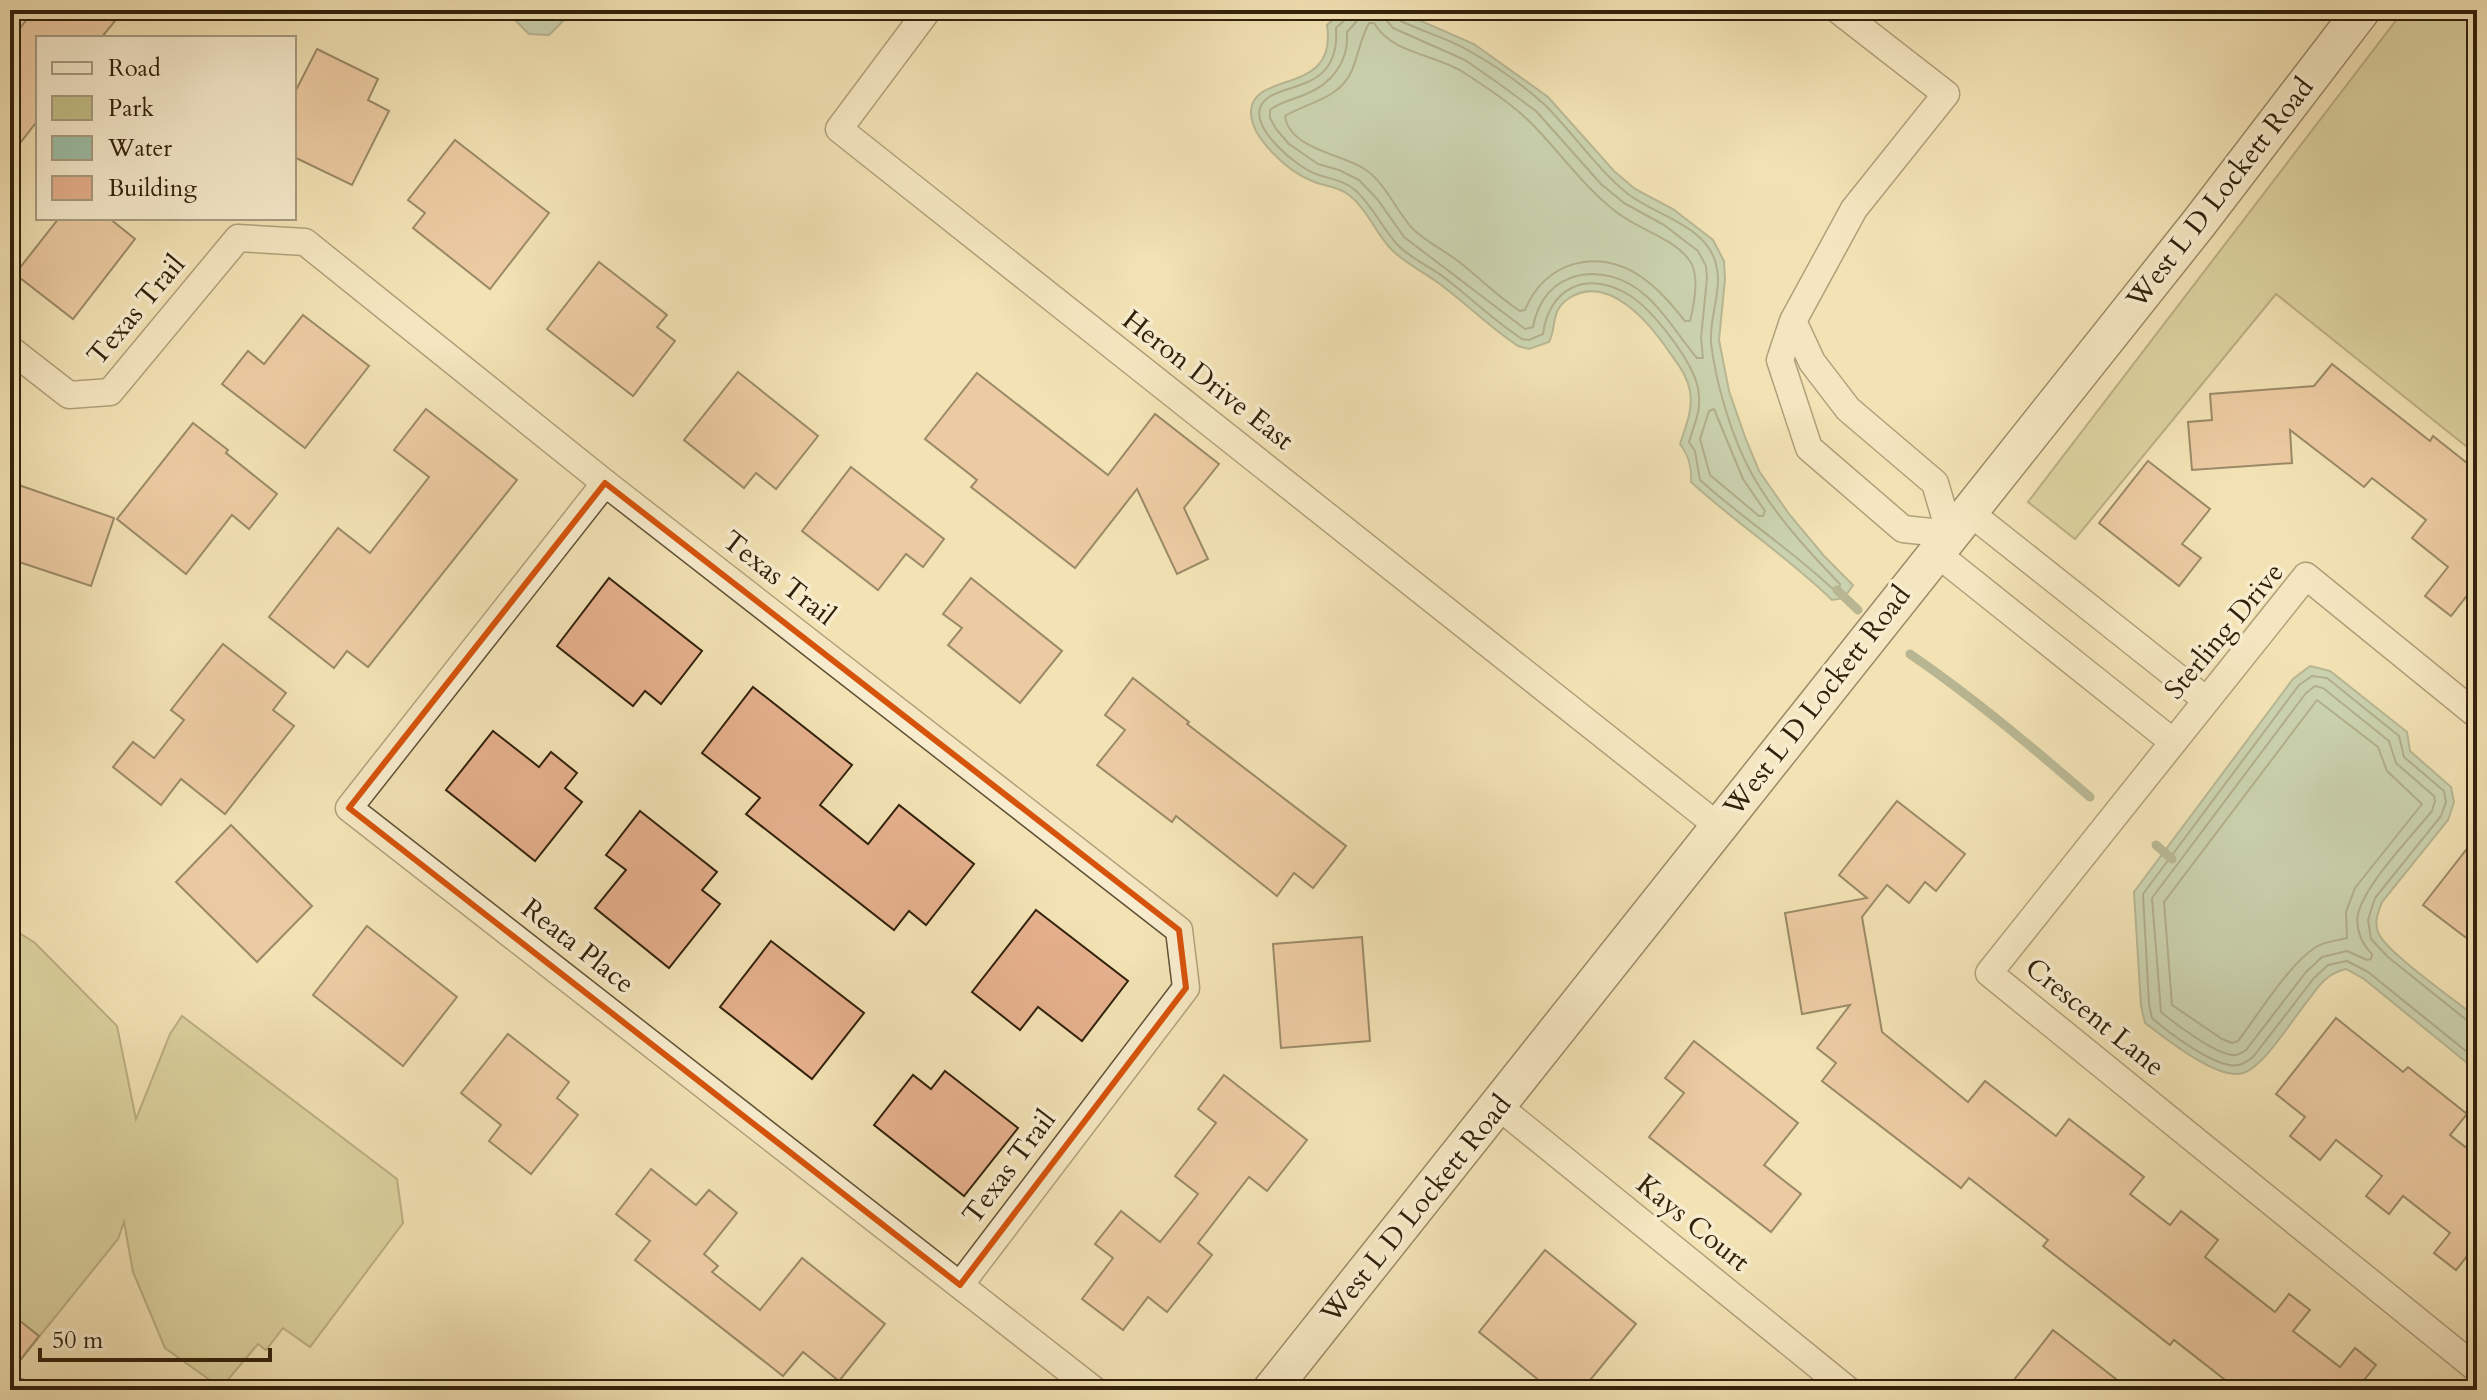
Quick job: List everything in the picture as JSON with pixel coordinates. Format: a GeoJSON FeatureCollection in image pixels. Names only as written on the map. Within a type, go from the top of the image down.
{"type":"FeatureCollection","features":[{"type":"Feature","properties":{"kind":"main road","name":"West L D Lockett Road"},"geometry":{"type":"LineString","coordinates":[[1271,1390],[2199,223],[2362,10]]}},
{"type":"Feature","properties":{"kind":"street","name":"Heron Drive East"},"geometry":{"type":"LineString","coordinates":[[928,10],[839,129],[1718,826]]}},
{"type":"Feature","properties":{"kind":"street"},"geometry":{"type":"LineString","coordinates":[[1838,10],[1946,94],[1854,209],[1793,321],[1780,360],[1809,448],[1903,529],[1951,532],[2206,700]]}},
{"type":"Feature","properties":{"kind":"street","name":"Texas Trail"},"geometry":{"type":"LineString","coordinates":[[10,349],[69,395],[110,392],[238,238],[305,242],[605,483],[1179,930],[1186,988],[960,1285]]}},
{"type":"Feature","properties":{"kind":"street"},"geometry":{"type":"LineString","coordinates":[[1793,321],[1812,362],[1848,409],[1935,483],[1951,532],[2173,742]]}},
{"type":"Feature","properties":{"kind":"street","name":"Reata Place"},"geometry":{"type":"LineString","coordinates":[[605,483],[349,808],[1094,1390]]}},
{"type":"Feature","properties":{"kind":"street","name":"Sterling Drive"},"geometry":{"type":"LineString","coordinates":[[2173,742],[2306,576],[2477,715]]}},
{"type":"Feature","properties":{"kind":"street","name":"Crescent Lane"},"geometry":{"type":"LineString","coordinates":[[2173,742],[1989,973],[2477,1369]]}},
{"type":"Feature","properties":{"kind":"street","name":"Kays Court"},"geometry":{"type":"LineString","coordinates":[[1498,1106],[1848,1390]]}},
{"type":"Feature","properties":{"kind":"lane"},"geometry":{"type":"LineString","coordinates":[[10,1382],[35,1390]]}},
{"type":"Feature","properties":{"kind":"highlighted area"},"geometry":{"type":"Polygon","coordinates":[[[605,483],[1179,930],[1186,988],[960,1285],[349,808],[605,483]]]}},
{"type":"Feature","properties":{"kind":"green space"},"geometry":{"type":"Polygon","coordinates":[[[2404,10],[2477,10],[2477,455],[2276,294],[2075,539],[2028,502],[2404,10]]]}},
{"type":"Feature","properties":{"kind":"green space"},"geometry":{"type":"Polygon","coordinates":[[[10,927],[35,943],[117,1026],[136,1119],[170,1034],[182,1016],[397,1179],[403,1223],[310,1347],[283,1328],[266,1350],[258,1344],[221,1388],[165,1348],[133,1272],[124,1222],[118,1239],[18,1363],[10,1357],[10,927]]]}},
{"type":"Feature","properties":{"kind":"water"},"geometry":{"type":"Polygon","coordinates":[[[517,10],[574,10],[549,35],[529,34],[516,21],[517,10]]]}},
{"type":"Feature","properties":{"kind":"water"},"geometry":{"type":"Polygon","coordinates":[[[1344,10],[1396,10],[1474,44],[1548,97],[1614,171],[1635,189],[1673,209],[1713,240],[1724,261],[1719,340],[1729,391],[1745,437],[1759,471],[1789,514],[1853,585],[1844,598],[1832,600],[1691,482],[1689,462],[1680,444],[1691,405],[1687,380],[1662,341],[1627,305],[1613,296],[1583,292],[1562,304],[1556,314],[1549,342],[1529,349],[1518,346],[1397,255],[1353,199],[1334,187],[1316,183],[1292,170],[1263,142],[1252,120],[1251,110],[1256,98],[1266,90],[1309,73],[1320,63],[1327,47],[1327,25],[1344,10]]]}},
{"type":"Feature","properties":{"kind":"water"},"geometry":{"type":"Polygon","coordinates":[[[2310,666],[2330,671],[2407,732],[2410,751],[2451,787],[2454,802],[2448,820],[2382,902],[2376,924],[2383,940],[2393,951],[2477,1018],[2477,1071],[2364,979],[2346,969],[2329,976],[2321,984],[2269,1052],[2243,1073],[2232,1074],[2206,1065],[2145,1023],[2141,1006],[2134,892],[2293,679],[2310,666]]]}},
{"type":"Feature","properties":{"kind":"building"},"geometry":{"type":"Polygon","coordinates":[[[34,10],[124,10],[103,36],[36,36],[36,123],[10,156],[10,41],[34,10]]]}},
{"type":"Feature","properties":{"kind":"building"},"geometry":{"type":"Polygon","coordinates":[[[317,49],[378,79],[368,100],[389,111],[352,185],[296,158],[296,90],[317,49]]]}},
{"type":"Feature","properties":{"kind":"building"},"geometry":{"type":"Polygon","coordinates":[[[455,140],[549,213],[490,289],[413,228],[425,213],[408,200],[455,140]]]}},
{"type":"Feature","properties":{"kind":"building"},"geometry":{"type":"Polygon","coordinates":[[[57,220],[111,220],[135,239],[73,319],[15,274],[57,220]]]}},
{"type":"Feature","properties":{"kind":"building"},"geometry":{"type":"Polygon","coordinates":[[[599,262],[667,315],[657,327],[675,341],[633,396],[547,329],[599,262]]]}},
{"type":"Feature","properties":{"kind":"building"},"geometry":{"type":"Polygon","coordinates":[[[303,315],[369,366],[305,448],[222,384],[248,351],[264,364],[303,315]]]}},
{"type":"Feature","properties":{"kind":"building"},"geometry":{"type":"Polygon","coordinates":[[[2332,364],[2430,441],[2433,436],[2477,471],[2477,606],[2466,597],[2451,616],[2425,596],[2448,567],[2412,538],[2426,520],[2372,478],[2364,487],[2290,430],[2292,463],[2192,470],[2188,422],[2212,420],[2210,394],[2314,386],[2332,364]]]}},
{"type":"Feature","properties":{"kind":"building"},"geometry":{"type":"Polygon","coordinates":[[[738,372],[818,436],[776,489],[756,473],[744,488],[684,440],[738,372]]]}},
{"type":"Feature","properties":{"kind":"building"},"geometry":{"type":"Polygon","coordinates":[[[977,373],[1108,475],[1155,414],[1219,464],[1184,508],[1208,559],[1177,574],[1137,489],[1075,568],[971,487],[977,480],[925,439],[977,373]]]}},
{"type":"Feature","properties":{"kind":"building"},"geometry":{"type":"Polygon","coordinates":[[[426,409],[517,480],[368,667],[347,651],[334,668],[269,617],[338,528],[370,553],[429,477],[394,450],[426,409]]]}},
{"type":"Feature","properties":{"kind":"building"},"geometry":{"type":"Polygon","coordinates":[[[193,423],[277,494],[249,529],[232,515],[186,574],[117,519],[193,423]]]}},
{"type":"Feature","properties":{"kind":"building"},"geometry":{"type":"Polygon","coordinates":[[[2148,461],[2210,509],[2182,544],[2201,558],[2179,586],[2099,523],[2148,461]]]}},
{"type":"Feature","properties":{"kind":"building"},"geometry":{"type":"Polygon","coordinates":[[[851,467],[944,539],[923,567],[906,554],[878,590],[802,531],[851,467]]]}},
{"type":"Feature","properties":{"kind":"building"},"geometry":{"type":"Polygon","coordinates":[[[10,482],[114,518],[91,586],[10,559],[10,482]]]}},
{"type":"Feature","properties":{"kind":"building"},"geometry":{"type":"Polygon","coordinates":[[[609,578],[702,651],[661,704],[645,691],[633,706],[557,646],[609,578]]]}},
{"type":"Feature","properties":{"kind":"building"},"geometry":{"type":"Polygon","coordinates":[[[971,578],[1062,651],[1020,703],[948,645],[962,628],[943,614],[971,578]]]}},
{"type":"Feature","properties":{"kind":"building"},"geometry":{"type":"Polygon","coordinates":[[[223,644],[286,693],[273,710],[294,726],[225,814],[181,779],[161,805],[113,767],[133,742],[154,758],[184,720],[171,710],[223,644]]]}},
{"type":"Feature","properties":{"kind":"building"},"geometry":{"type":"Polygon","coordinates":[[[1133,678],[1189,722],[1187,724],[1346,846],[1313,888],[1294,873],[1277,896],[1176,816],[1172,822],[1097,765],[1125,730],[1105,715],[1133,678]]]}},
{"type":"Feature","properties":{"kind":"building"},"geometry":{"type":"Polygon","coordinates":[[[753,687],[852,765],[820,805],[868,844],[899,805],[974,864],[926,925],[909,911],[894,930],[746,814],[760,798],[702,753],[753,687]]]}},
{"type":"Feature","properties":{"kind":"building"},"geometry":{"type":"Polygon","coordinates":[[[493,731],[539,767],[551,752],[577,773],[565,788],[582,802],[535,861],[446,790],[493,731]]]}},
{"type":"Feature","properties":{"kind":"building"},"geometry":{"type":"Polygon","coordinates":[[[1897,801],[1965,854],[1936,891],[1925,882],[1909,903],[1887,885],[1862,917],[1882,1032],[1968,1102],[1985,1081],[2056,1136],[2069,1119],[2144,1177],[2130,1194],[2170,1225],[2181,1211],[2218,1240],[2205,1257],[2275,1312],[2289,1294],[2310,1310],[2293,1331],[2340,1367],[2355,1348],[2376,1365],[2361,1384],[2369,1390],[2238,1390],[2174,1340],[2170,1345],[2043,1246],[2048,1240],[1969,1178],[1961,1188],[1822,1081],[1836,1063],[1817,1048],[1850,1005],[1802,1014],[1785,913],[1867,898],[1839,875],[1897,801]]]}},
{"type":"Feature","properties":{"kind":"building"},"geometry":{"type":"Polygon","coordinates":[[[640,811],[717,872],[702,890],[720,904],[669,968],[595,908],[626,870],[606,855],[640,811]]]}},
{"type":"Feature","properties":{"kind":"building"},"geometry":{"type":"Polygon","coordinates":[[[231,825],[312,906],[257,962],[176,882],[231,825]]]}},
{"type":"Feature","properties":{"kind":"building"},"geometry":{"type":"Polygon","coordinates":[[[2477,836],[2477,946],[2423,905],[2477,836]]]}},
{"type":"Feature","properties":{"kind":"building"},"geometry":{"type":"Polygon","coordinates":[[[1036,910],[1128,981],[1082,1041],[1038,1007],[1020,1030],[972,992],[1036,910]]]}},
{"type":"Feature","properties":{"kind":"building"},"geometry":{"type":"Polygon","coordinates":[[[367,926],[457,997],[403,1066],[313,995],[367,926]]]}},
{"type":"Feature","properties":{"kind":"building"},"geometry":{"type":"Polygon","coordinates":[[[1362,937],[1370,1041],[1281,1048],[1273,944],[1362,937]]]}},
{"type":"Feature","properties":{"kind":"building"},"geometry":{"type":"Polygon","coordinates":[[[771,941],[864,1013],[812,1079],[720,1007],[771,941]]]}},
{"type":"Feature","properties":{"kind":"building"},"geometry":{"type":"Polygon","coordinates":[[[2336,1018],[2403,1072],[2408,1067],[2467,1114],[2450,1135],[2477,1156],[2477,1254],[2472,1250],[2456,1270],[2434,1253],[2450,1233],[2403,1196],[2389,1214],[2366,1196],[2382,1176],[2336,1140],[2320,1160],[2290,1136],[2305,1117],[2276,1094],[2336,1018]]]}},
{"type":"Feature","properties":{"kind":"building"},"geometry":{"type":"Polygon","coordinates":[[[508,1034],[569,1082],[557,1098],[578,1115],[531,1174],[489,1141],[501,1125],[461,1093],[508,1034]]]}},
{"type":"Feature","properties":{"kind":"building"},"geometry":{"type":"Polygon","coordinates":[[[1694,1041],[1798,1123],[1764,1165],[1801,1194],[1771,1232],[1649,1137],[1684,1093],[1665,1078],[1694,1041]]]}},
{"type":"Feature","properties":{"kind":"building"},"geometry":{"type":"Polygon","coordinates":[[[945,1071],[1018,1128],[964,1196],[874,1125],[913,1075],[931,1089],[945,1071]]]}},
{"type":"Feature","properties":{"kind":"building"},"geometry":{"type":"Polygon","coordinates":[[[1224,1075],[1307,1140],[1267,1191],[1249,1177],[1198,1243],[1212,1255],[1167,1312],[1148,1297],[1123,1330],[1082,1299],[1113,1258],[1095,1244],[1121,1211],[1160,1242],[1198,1194],[1175,1176],[1216,1123],[1198,1109],[1224,1075]]]}},
{"type":"Feature","properties":{"kind":"building"},"geometry":{"type":"Polygon","coordinates":[[[651,1169],[696,1205],[709,1190],[737,1213],[704,1254],[718,1266],[712,1272],[760,1310],[802,1258],[885,1324],[839,1381],[803,1352],[783,1376],[635,1260],[650,1241],[616,1214],[651,1169]]]}},
{"type":"Feature","properties":{"kind":"building"},"geometry":{"type":"Polygon","coordinates":[[[1545,1250],[1636,1324],[1582,1390],[1551,1390],[1479,1332],[1545,1250]]]}},
{"type":"Feature","properties":{"kind":"building"},"geometry":{"type":"Polygon","coordinates":[[[10,1313],[39,1336],[10,1373],[10,1313]]]}},
{"type":"Feature","properties":{"kind":"building"},"geometry":{"type":"Polygon","coordinates":[[[2053,1330],[2130,1390],[2006,1390],[2053,1330]]]}},
{"type":"Feature","properties":{"kind":"waterway"},"geometry":{"type":"LineString","coordinates":[[1837,590],[1858,610]]}},
{"type":"Feature","properties":{"kind":"waterway"},"geometry":{"type":"LineString","coordinates":[[1910,654],[1980,705],[2090,797]]}},
{"type":"Feature","properties":{"kind":"waterway"},"geometry":{"type":"LineString","coordinates":[[2156,845],[2172,859]]}}]}
